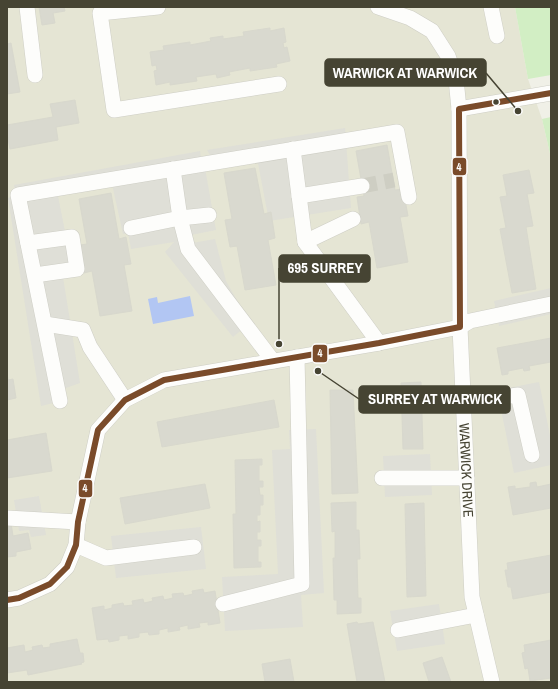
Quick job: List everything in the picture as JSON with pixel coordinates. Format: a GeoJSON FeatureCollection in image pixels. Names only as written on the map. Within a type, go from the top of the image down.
{"type":"FeatureCollection","features":[{"type":"Feature","properties":{"kind":"street"},"geometry":{"type":"LineString","coordinates":[[27,7],[35,75]]}},
{"type":"Feature","properties":{"kind":"street"},"geometry":{"type":"LineString","coordinates":[[158,7],[100,13],[114,110],[279,84]]}},
{"type":"Feature","properties":{"kind":"street","name":"WARWICK DRIVE"},"geometry":{"type":"LineString","coordinates":[[378,7],[410,18],[432,31],[448,56],[456,79],[459,109],[460,327],[472,597],[492,682]]}},
{"type":"Feature","properties":{"kind":"street"},"geometry":{"type":"LineString","coordinates":[[491,7],[497,36]]}},
{"type":"Feature","properties":{"kind":"street"},"geometry":{"type":"LineString","coordinates":[[459,109],[551,92]]}},
{"type":"Feature","properties":{"kind":"street"},"geometry":{"type":"LineString","coordinates":[[60,401],[18,195],[397,132],[400,179],[409,196]]}},
{"type":"Feature","properties":{"kind":"street"},"geometry":{"type":"LineString","coordinates":[[293,149],[305,242],[379,343]]}},
{"type":"Feature","properties":{"kind":"street"},"geometry":{"type":"LineString","coordinates":[[173,169],[180,218],[188,249],[273,361]]}},
{"type":"Feature","properties":{"kind":"street"},"geometry":{"type":"LineString","coordinates":[[299,196],[362,186]]}},
{"type":"Feature","properties":{"kind":"street"},"geometry":{"type":"LineString","coordinates":[[131,228],[180,218],[209,215]]}},
{"type":"Feature","properties":{"kind":"street"},"geometry":{"type":"LineString","coordinates":[[305,242],[353,219]]}},
{"type":"Feature","properties":{"kind":"street"},"geometry":{"type":"LineString","coordinates":[[28,243],[72,237],[77,269],[35,275]]}},
{"type":"Feature","properties":{"kind":"street"},"geometry":{"type":"LineString","coordinates":[[7,600],[19,598],[50,584],[67,567],[76,545],[78,522],[98,430],[125,400],[164,380],[379,343],[460,327],[470,321],[551,304]]}},
{"type":"Feature","properties":{"kind":"street"},"geometry":{"type":"LineString","coordinates":[[44,324],[83,330],[90,347],[125,400]]}},
{"type":"Feature","properties":{"kind":"street"},"geometry":{"type":"LineString","coordinates":[[223,604],[302,584],[297,357]]}},
{"type":"Feature","properties":{"kind":"street"},"geometry":{"type":"LineString","coordinates":[[464,402],[518,395],[532,455]]}},
{"type":"Feature","properties":{"kind":"street"},"geometry":{"type":"LineString","coordinates":[[382,478],[467,478]]}},
{"type":"Feature","properties":{"kind":"street"},"geometry":{"type":"LineString","coordinates":[[7,518],[78,522]]}},
{"type":"Feature","properties":{"kind":"street"},"geometry":{"type":"LineString","coordinates":[[76,545],[106,558],[194,547]]}},
{"type":"Feature","properties":{"kind":"street"},"geometry":{"type":"LineString","coordinates":[[398,630],[476,614]]}},
{"type":"Feature","properties":{"kind":"shaded area"},"geometry":{"type":"Polygon","coordinates":[[[7,7],[515,7],[528,79],[542,119],[551,158],[551,682],[7,682],[7,7]]]}},
{"type":"Feature","properties":{"kind":"shaded area"},"geometry":{"type":"Polygon","coordinates":[[[345,128],[351,208],[269,221],[257,158],[205,168],[216,230],[191,235],[192,243],[215,239],[226,281],[250,323],[233,337],[165,252],[174,242],[131,249],[128,233],[123,234],[112,184],[58,196],[65,231],[74,229],[81,272],[63,277],[80,383],[63,389],[66,400],[41,406],[8,198],[16,195],[14,185],[200,151],[201,158],[211,157],[207,150],[345,128]]]}},
{"type":"Feature","properties":{"kind":"shaded area"},"geometry":{"type":"Polygon","coordinates":[[[551,288],[551,314],[499,326],[494,301],[551,288]]]}},
{"type":"Feature","properties":{"kind":"shaded area"},"geometry":{"type":"Polygon","coordinates":[[[539,382],[551,440],[551,465],[514,473],[497,390],[539,382]]]}},
{"type":"Feature","properties":{"kind":"shaded area"},"geometry":{"type":"Polygon","coordinates":[[[316,429],[324,593],[301,595],[303,627],[225,631],[222,577],[278,574],[272,450],[290,449],[289,430],[316,429]]]}},
{"type":"Feature","properties":{"kind":"shaded area"},"geometry":{"type":"Polygon","coordinates":[[[430,454],[432,495],[385,497],[383,456],[430,454]]]}},
{"type":"Feature","properties":{"kind":"shaded area"},"geometry":{"type":"Polygon","coordinates":[[[39,496],[46,535],[31,537],[29,530],[19,531],[14,500],[39,496]]]}},
{"type":"Feature","properties":{"kind":"shaded area"},"geometry":{"type":"Polygon","coordinates":[[[201,527],[206,569],[116,578],[111,536],[201,527]]]}},
{"type":"Feature","properties":{"kind":"shaded area"},"geometry":{"type":"Polygon","coordinates":[[[439,604],[445,644],[397,651],[390,611],[439,604]]]}},
{"type":"Feature","properties":{"kind":"green space"},"geometry":{"type":"Polygon","coordinates":[[[515,7],[551,7],[551,75],[528,79],[515,7]]]}},
{"type":"Feature","properties":{"kind":"green space"},"geometry":{"type":"Polygon","coordinates":[[[551,117],[551,158],[542,119],[551,117]]]}},
{"type":"Feature","properties":{"kind":"water"},"geometry":{"type":"Polygon","coordinates":[[[190,296],[194,316],[153,324],[148,299],[157,297],[158,303],[190,296]]]}},
{"type":"Feature","properties":{"kind":"building"},"geometry":{"type":"Polygon","coordinates":[[[39,7],[64,7],[65,11],[53,13],[55,23],[42,25],[39,7]]]}},
{"type":"Feature","properties":{"kind":"building"},"geometry":{"type":"Polygon","coordinates":[[[270,28],[270,31],[284,28],[286,42],[283,43],[284,48],[287,47],[290,61],[276,64],[277,67],[250,71],[250,68],[229,72],[230,75],[217,78],[216,74],[196,77],[197,81],[170,85],[170,82],[156,85],[154,71],[157,70],[156,65],[152,66],[150,52],[164,50],[163,46],[190,42],[190,45],[211,41],[210,38],[223,36],[223,39],[244,36],[243,32],[270,28]]]}},
{"type":"Feature","properties":{"kind":"building"},"geometry":{"type":"Polygon","coordinates":[[[11,43],[20,92],[7,94],[7,44],[11,43]]]}},
{"type":"Feature","properties":{"kind":"building"},"geometry":{"type":"Polygon","coordinates":[[[75,100],[79,123],[56,127],[58,140],[10,149],[7,125],[53,117],[50,104],[75,100]]]}},
{"type":"Feature","properties":{"kind":"building"},"geometry":{"type":"Polygon","coordinates":[[[387,145],[395,190],[403,189],[408,216],[400,217],[408,262],[377,268],[369,222],[361,224],[357,197],[364,196],[356,151],[387,145]]]}},
{"type":"Feature","properties":{"kind":"building"},"geometry":{"type":"Polygon","coordinates":[[[255,168],[264,214],[271,212],[275,238],[268,240],[276,285],[245,290],[237,246],[230,247],[225,220],[232,219],[224,173],[255,168]]]}},
{"type":"Feature","properties":{"kind":"building"},"geometry":{"type":"Polygon","coordinates":[[[529,170],[534,193],[527,194],[533,226],[526,227],[536,289],[512,293],[500,229],[506,228],[500,197],[507,196],[503,175],[529,170]]]}},
{"type":"Feature","properties":{"kind":"building"},"geometry":{"type":"Polygon","coordinates":[[[111,193],[119,239],[126,237],[131,264],[124,265],[132,311],[100,316],[92,271],[84,273],[80,245],[87,244],[79,199],[111,193]]]}},
{"type":"Feature","properties":{"kind":"building"},"geometry":{"type":"Polygon","coordinates":[[[551,338],[551,362],[529,366],[530,370],[524,371],[523,368],[508,371],[508,374],[502,375],[497,348],[551,338]]]}},
{"type":"Feature","properties":{"kind":"building"},"geometry":{"type":"Polygon","coordinates":[[[7,374],[8,380],[13,379],[16,398],[7,400],[7,374]]]}},
{"type":"Feature","properties":{"kind":"building"},"geometry":{"type":"Polygon","coordinates":[[[421,382],[423,449],[403,449],[401,383],[421,382]]]}},
{"type":"Feature","properties":{"kind":"building"},"geometry":{"type":"Polygon","coordinates":[[[330,390],[353,390],[358,493],[332,494],[330,390]]]}},
{"type":"Feature","properties":{"kind":"building"},"geometry":{"type":"Polygon","coordinates":[[[274,400],[279,427],[162,447],[157,422],[274,400]]]}},
{"type":"Feature","properties":{"kind":"building"},"geometry":{"type":"Polygon","coordinates":[[[46,433],[52,471],[7,478],[7,440],[46,433]]]}},
{"type":"Feature","properties":{"kind":"building"},"geometry":{"type":"Polygon","coordinates":[[[262,459],[262,465],[259,465],[259,481],[263,481],[263,487],[259,487],[260,495],[263,495],[263,505],[260,505],[260,515],[257,515],[257,522],[260,521],[260,532],[257,532],[257,540],[261,540],[261,546],[258,546],[258,562],[261,562],[261,567],[234,568],[233,514],[236,514],[235,460],[262,459]]]}},
{"type":"Feature","properties":{"kind":"building"},"geometry":{"type":"Polygon","coordinates":[[[536,482],[537,487],[551,484],[551,508],[513,515],[508,487],[515,486],[515,489],[530,487],[530,483],[536,482]]]}},
{"type":"Feature","properties":{"kind":"building"},"geometry":{"type":"Polygon","coordinates":[[[205,484],[210,508],[125,524],[120,498],[205,484]]]}},
{"type":"Feature","properties":{"kind":"building"},"geometry":{"type":"Polygon","coordinates":[[[356,502],[356,530],[359,530],[360,559],[357,559],[358,598],[361,598],[361,613],[337,614],[337,600],[334,600],[333,558],[335,558],[335,531],[332,532],[331,503],[356,502]]]}},
{"type":"Feature","properties":{"kind":"building"},"geometry":{"type":"Polygon","coordinates":[[[424,503],[426,596],[407,597],[405,504],[424,503]]]}},
{"type":"Feature","properties":{"kind":"building"},"geometry":{"type":"Polygon","coordinates":[[[11,523],[13,536],[28,533],[31,549],[16,552],[16,556],[7,557],[7,524],[11,523]]]}},
{"type":"Feature","properties":{"kind":"building"},"geometry":{"type":"Polygon","coordinates":[[[551,555],[551,592],[513,599],[511,587],[508,587],[505,570],[508,570],[507,563],[551,555]]]}},
{"type":"Feature","properties":{"kind":"building"},"geometry":{"type":"Polygon","coordinates":[[[203,589],[204,593],[215,591],[220,623],[208,625],[208,622],[199,623],[200,627],[188,629],[188,625],[179,627],[180,630],[168,632],[168,628],[159,630],[159,634],[149,635],[148,632],[139,633],[139,637],[128,639],[128,635],[119,636],[119,640],[109,642],[108,639],[97,640],[92,608],[104,606],[104,610],[112,608],[112,605],[123,603],[124,606],[133,605],[132,601],[143,599],[144,603],[153,601],[152,598],[163,596],[164,600],[173,598],[172,594],[183,593],[184,596],[193,594],[192,591],[203,589]]]}},
{"type":"Feature","properties":{"kind":"building"},"geometry":{"type":"Polygon","coordinates":[[[357,622],[358,624],[373,622],[385,682],[357,682],[347,624],[357,622]]]}},
{"type":"Feature","properties":{"kind":"building"},"geometry":{"type":"Polygon","coordinates":[[[77,639],[80,653],[83,653],[84,662],[81,663],[82,664],[28,675],[27,670],[7,673],[7,648],[24,645],[25,652],[33,650],[32,647],[42,645],[43,648],[50,647],[50,644],[77,639]]]}},
{"type":"Feature","properties":{"kind":"building"},"geometry":{"type":"Polygon","coordinates":[[[551,640],[551,678],[530,681],[528,668],[525,669],[522,653],[525,652],[524,645],[551,640]]]}},
{"type":"Feature","properties":{"kind":"building"},"geometry":{"type":"Polygon","coordinates":[[[442,657],[451,682],[429,682],[423,663],[442,657]]]}},
{"type":"Feature","properties":{"kind":"building"},"geometry":{"type":"Polygon","coordinates":[[[290,659],[294,682],[265,682],[262,664],[290,659]]]}},
{"type":"Feature","properties":{"kind":"tunnel"},"geometry":{"type":"LineString","coordinates":[[362,186],[394,180]]}},
{"type":"Feature","properties":{"kind":"transit line","name":"4"},"geometry":{"type":"LineString","coordinates":[[7,600],[19,598],[50,584],[67,567],[76,545],[78,522],[98,430],[125,400],[164,380],[379,343],[460,327],[459,109],[551,93]]}},
{"type":"Feature","properties":{"kind":"place","name":"WARWICK AT WARWICK"},"geometry":{"type":"Point","coordinates":[518,111]}},
{"type":"Feature","properties":{"kind":"place","name":"695 SURREY"},"geometry":{"type":"Point","coordinates":[279,344]}},
{"type":"Feature","properties":{"kind":"place","name":"SURREY AT WARWICK"},"geometry":{"type":"Point","coordinates":[318,371]}}]}
